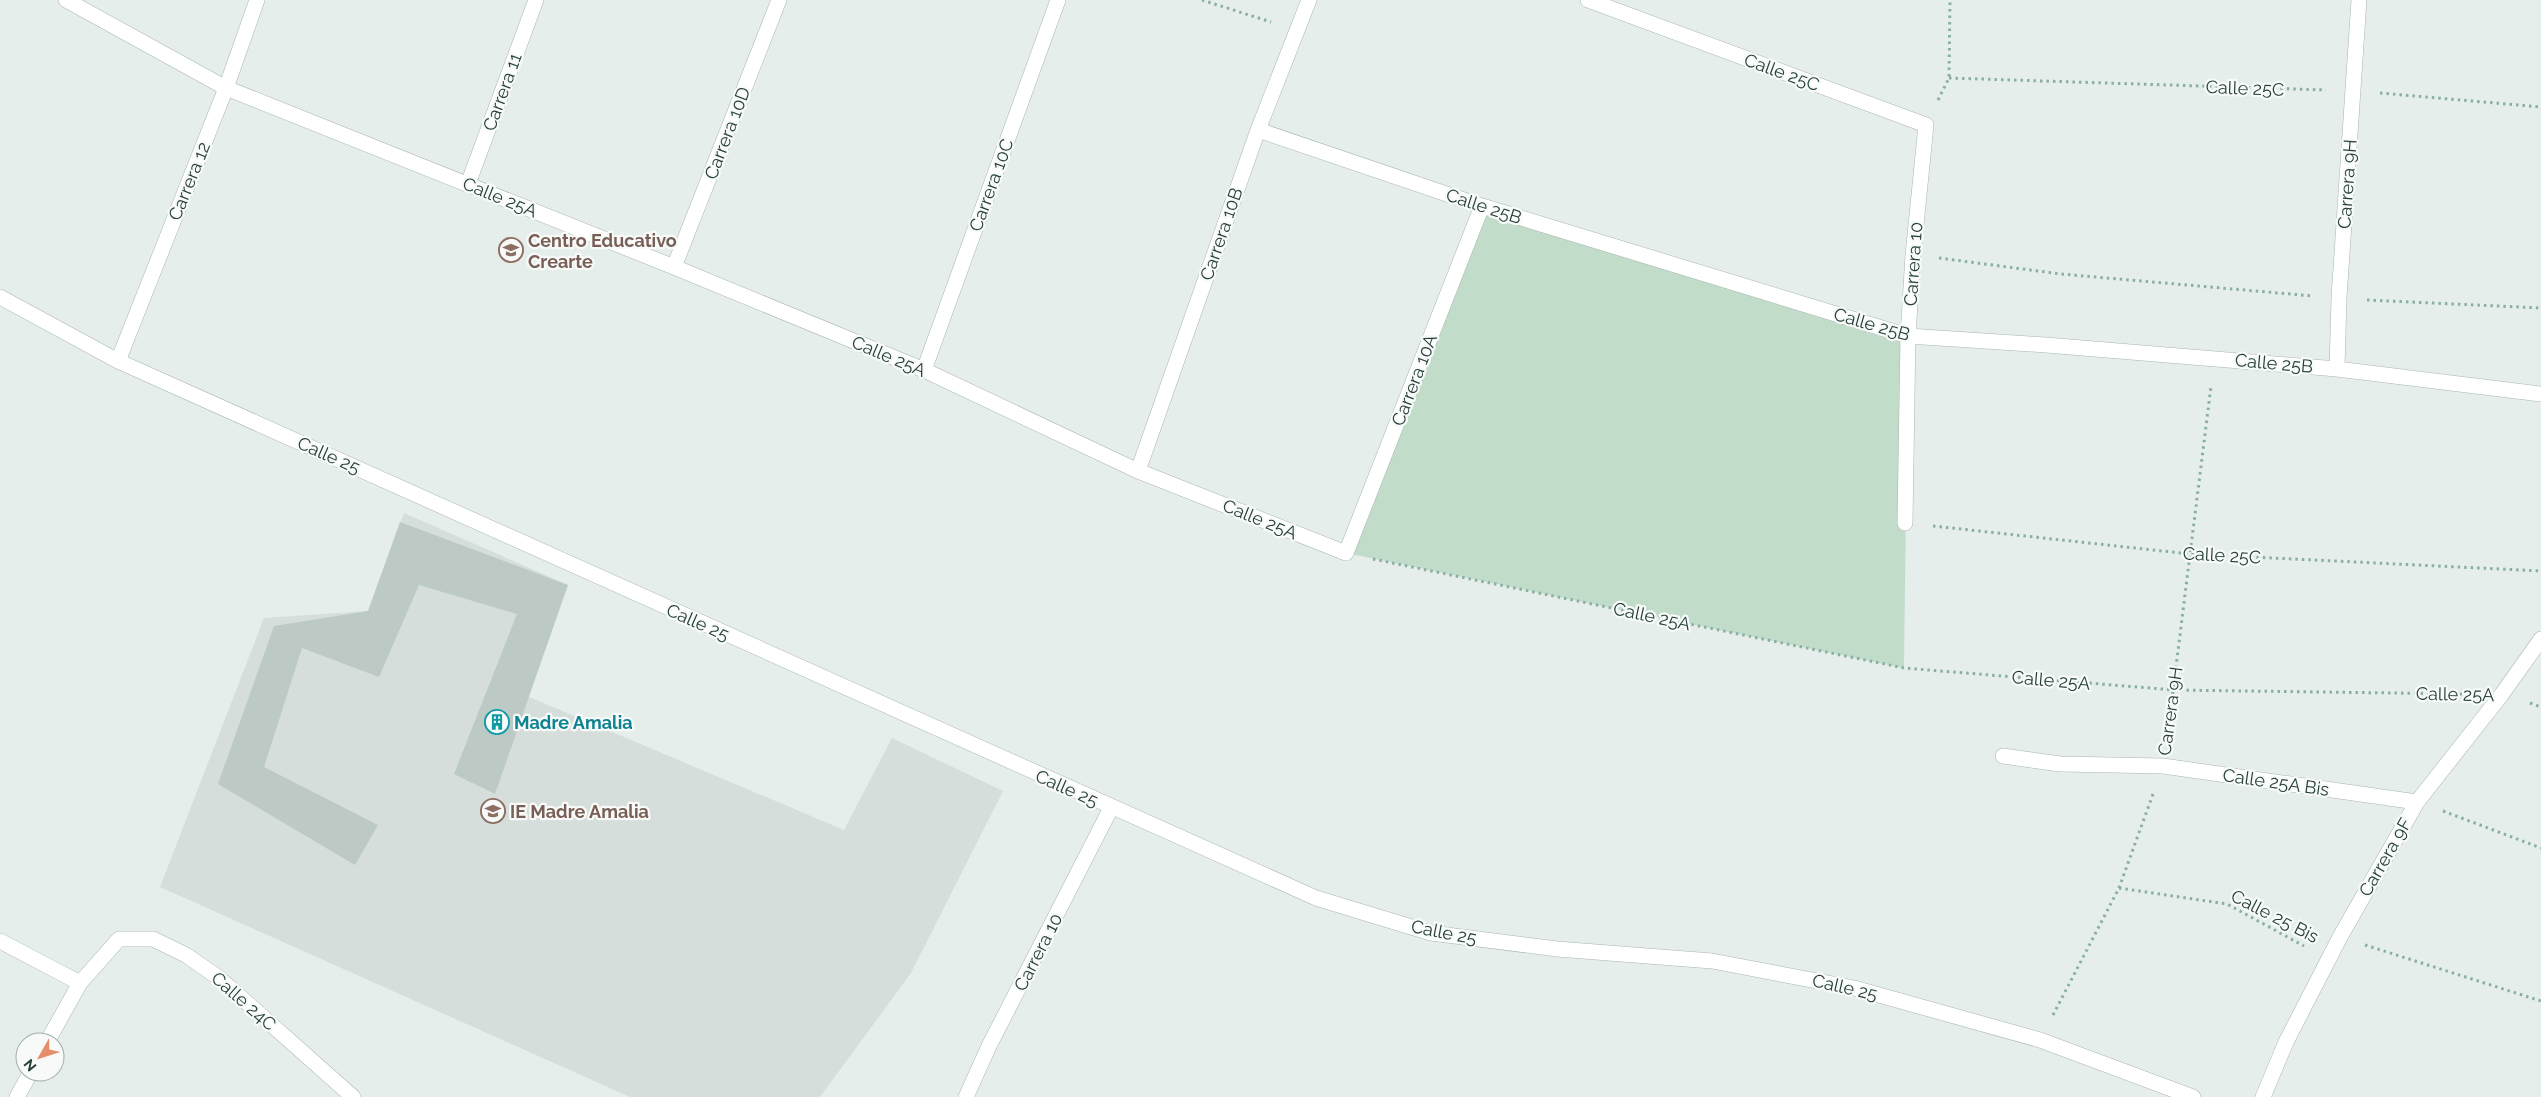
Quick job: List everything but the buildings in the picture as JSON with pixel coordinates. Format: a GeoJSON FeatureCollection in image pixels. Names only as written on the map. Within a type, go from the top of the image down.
{"type":"FeatureCollection","features":[{"type":"Feature","properties":{"kind":"street","name":"Calle 25A"},"geometry":{"type":"LineString","coordinates":[[66,0],[226,88],[674,267],[924,370],[1138,471],[1346,553]]}},
{"type":"Feature","properties":{"kind":"street","name":"Carrera 12"},"geometry":{"type":"LineString","coordinates":[[118,361],[226,88],[256,0]]}},
{"type":"Feature","properties":{"kind":"street","name":"Carrera 11"},"geometry":{"type":"LineString","coordinates":[[468,184],[536,0]]}},
{"type":"Feature","properties":{"kind":"street","name":"Carrera 10D"},"geometry":{"type":"LineString","coordinates":[[674,267],[779,0]]}},
{"type":"Feature","properties":{"kind":"street","name":"Carrera 10C"},"geometry":{"type":"LineString","coordinates":[[924,370],[1058,0]]}},
{"type":"Feature","properties":{"kind":"street","name":"Carrera 10B"},"geometry":{"type":"LineString","coordinates":[[1138,471],[1258,130],[1298,31],[1308,0]]}},
{"type":"Feature","properties":{"kind":"street","name":"Calle 25C"},"geometry":{"type":"LineString","coordinates":[[1588,0],[1926,126]]}},
{"type":"Feature","properties":{"kind":"street","name":"Carrera 9H"},"geometry":{"type":"LineString","coordinates":[[2337,369],[2339,298],[2359,0]]}},
{"type":"Feature","properties":{"kind":"street","name":"Carrera 10"},"geometry":{"type":"LineString","coordinates":[[1905,523],[1908,336],[1913,255],[1926,126]]}},
{"type":"Feature","properties":{"kind":"street","name":"Calle 25B"},"geometry":{"type":"LineString","coordinates":[[1258,130],[1482,206],[1908,336],[2215,358],[2337,369],[2541,394]]}},
{"type":"Feature","properties":{"kind":"street","name":"Carrera 10A"},"geometry":{"type":"LineString","coordinates":[[1346,553],[1482,206]]}},
{"type":"Feature","properties":{"kind":"street","name":"Calle 25"},"geometry":{"type":"LineString","coordinates":[[0,297],[118,361],[1111,808],[1316,898],[1431,933],[1557,949],[1712,961],[1854,988],[2040,1040],[2192,1097]]}},
{"type":"Feature","properties":{"kind":"street","name":"Carrera 9F"},"geometry":{"type":"LineString","coordinates":[[2262,1097],[2286,1042],[2340,937],[2417,802],[2502,694],[2541,639]]}},
{"type":"Feature","properties":{"kind":"street","name":"Calle 25A Bis"},"geometry":{"type":"LineString","coordinates":[[2003,756],[2060,764],[2163,766],[2417,802]]}},
{"type":"Feature","properties":{"kind":"street","name":"Carrera 10"},"geometry":{"type":"LineString","coordinates":[[966,1097],[989,1046],[1111,808]]}},
{"type":"Feature","properties":{"kind":"street","name":"Calle 24C"},"geometry":{"type":"LineString","coordinates":[[80,983],[119,939],[153,940],[186,955],[219,978],[353,1097]]}},
{"type":"Feature","properties":{"kind":"street"},"geometry":{"type":"LineString","coordinates":[[0,941],[80,983],[53,1032]]}},
{"type":"Feature","properties":{"kind":"street"},"geometry":{"type":"LineString","coordinates":[[17,1097],[25,1082]]}},
{"type":"Feature","properties":{"kind":"path"},"geometry":{"type":"LineString","coordinates":[[1202,0],[1298,31]]}},
{"type":"Feature","properties":{"kind":"path"},"geometry":{"type":"LineString","coordinates":[[1926,126],[1949,78],[1950,0]]}},
{"type":"Feature","properties":{"kind":"path","name":"Calle 25C"},"geometry":{"type":"LineString","coordinates":[[1949,78],[2354,91],[2541,107]]}},
{"type":"Feature","properties":{"kind":"path"},"geometry":{"type":"LineString","coordinates":[[1913,255],[2061,274],[2339,298],[2541,308]]}},
{"type":"Feature","properties":{"kind":"path","name":"Carrera 9H"},"geometry":{"type":"LineString","coordinates":[[2040,1040],[2119,888],[2163,766],[2215,358]]}},
{"type":"Feature","properties":{"kind":"path","name":"Calle 25C"},"geometry":{"type":"LineString","coordinates":[[1905,523],[2190,554],[2541,571]]}},
{"type":"Feature","properties":{"kind":"path","name":"Calle 25A"},"geometry":{"type":"LineString","coordinates":[[1346,553],[1904,668],[2174,690],[2502,694],[2541,707]]}},
{"type":"Feature","properties":{"kind":"path"},"geometry":{"type":"LineString","coordinates":[[2417,802],[2541,848]]}},
{"type":"Feature","properties":{"kind":"path","name":"Calle 25 Bis"},"geometry":{"type":"LineString","coordinates":[[2119,888],[2227,904],[2329,959]]}},
{"type":"Feature","properties":{"kind":"path","name":"Calle 25 Bis"},"geometry":{"type":"LineString","coordinates":[[2340,937],[2541,1001]]}},
{"type":"Feature","properties":{"kind":"shaded area","name":"IE Madre Amalia"},"geometry":{"type":"Polygon","coordinates":[[[404,513],[568,585],[515,691],[844,830],[892,738],[1003,791],[911,973],[820,1097],[630,1097],[160,887],[264,618],[368,611],[404,513]]]}},
{"type":"Feature","properties":{"kind":"green space"},"geometry":{"type":"Polygon","coordinates":[[[1482,206],[1908,336],[1904,668],[1346,553],[1482,206]]]}},
{"type":"Feature","properties":{"kind":"place","name":"Centro Educativo Crearte"},"geometry":{"type":"Point","coordinates":[511,250]}},
{"type":"Feature","properties":{"kind":"place","name":"Madre Amalia"},"geometry":{"type":"Point","coordinates":[497,722]}},
{"type":"Feature","properties":{"kind":"place","name":"IE Madre Amalia"},"geometry":{"type":"Point","coordinates":[493,811]}}]}
